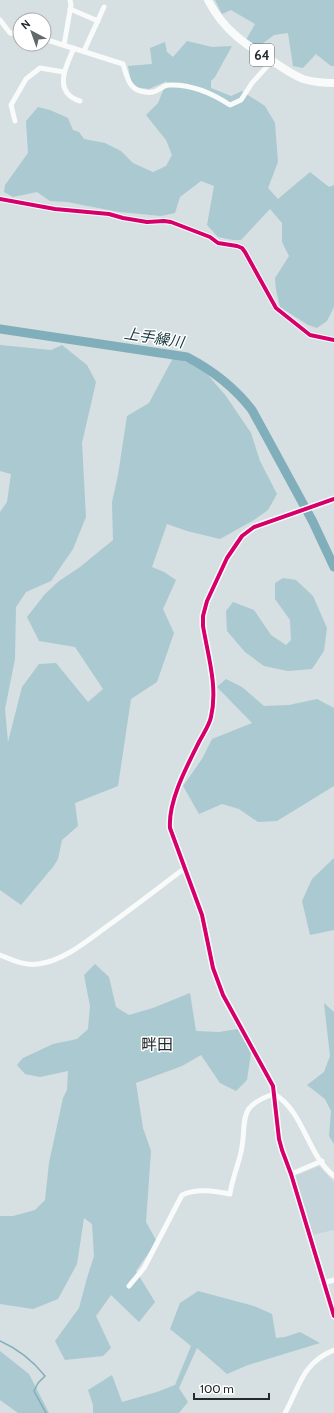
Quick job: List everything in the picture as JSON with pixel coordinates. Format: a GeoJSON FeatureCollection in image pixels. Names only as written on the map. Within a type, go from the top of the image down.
{"type":"FeatureCollection","features":[{"type":"Feature","properties":{"kind":"main road","name":"64"},"geometry":{"type":"LineString","coordinates":[[208,0],[218,17],[227,28],[242,42],[272,62],[305,80],[334,83]]}},
{"type":"Feature","properties":{"kind":"street"},"geometry":{"type":"LineString","coordinates":[[64,45],[70,0]]}},
{"type":"Feature","properties":{"kind":"street"},"geometry":{"type":"LineString","coordinates":[[84,51],[104,7]]}},
{"type":"Feature","properties":{"kind":"street"},"geometry":{"type":"LineString","coordinates":[[70,9],[98,21]]}},
{"type":"Feature","properties":{"kind":"street"},"geometry":{"type":"LineString","coordinates":[[0,20],[10,33],[12,33]]}},
{"type":"Feature","properties":{"kind":"street"},"geometry":{"type":"LineString","coordinates":[[52,41],[123,64],[134,89],[146,93],[153,92],[168,84],[199,88],[230,104],[241,100],[252,83],[272,62]]}},
{"type":"Feature","properties":{"kind":"street"},"geometry":{"type":"LineString","coordinates":[[74,48],[64,72],[63,82],[64,88],[74,99],[80,101]]}},
{"type":"Feature","properties":{"kind":"street"},"geometry":{"type":"LineString","coordinates":[[15,122],[11,105],[26,79],[40,68],[64,72]]}},
{"type":"Feature","properties":{"kind":"street"},"geometry":{"type":"LineString","coordinates":[[0,199],[55,209],[109,214],[147,222],[171,222],[210,237],[218,243],[238,246],[245,252],[276,308],[310,335],[334,340]]}},
{"type":"Feature","properties":{"kind":"street"},"geometry":{"type":"LineString","coordinates":[[334,499],[254,527],[242,536],[227,558],[207,601],[203,616],[203,626],[214,691],[211,719],[182,777],[170,822],[170,828],[202,915],[213,968],[223,995],[273,1086],[279,1139],[334,1316]]}},
{"type":"Feature","properties":{"kind":"street"},"geometry":{"type":"LineString","coordinates":[[0,955],[17,962],[29,964],[39,964],[64,956],[122,916],[185,868]]}},
{"type":"Feature","properties":{"kind":"street"},"geometry":{"type":"LineString","coordinates":[[130,1286],[144,1268],[154,1251],[182,1195],[196,1192],[214,1191],[230,1194],[232,1180],[241,1152],[246,1114],[254,1102],[274,1094],[283,1099],[295,1116],[325,1167],[334,1176]]}},
{"type":"Feature","properties":{"kind":"street"},"geometry":{"type":"LineString","coordinates":[[291,1174],[322,1162]]}},
{"type":"Feature","properties":{"kind":"street"},"geometry":{"type":"LineString","coordinates":[[324,1283],[334,1280]]}},
{"type":"Feature","properties":{"kind":"street"},"geometry":{"type":"LineString","coordinates":[[285,1413],[301,1380],[314,1362],[323,1355],[334,1350]]}},
{"type":"Feature","properties":{"kind":"shaded area"},"geometry":{"type":"Polygon","coordinates":[[[215,0],[334,0],[334,66],[331,66],[316,54],[303,68],[293,66],[288,33],[274,35],[258,47],[246,40],[255,24],[231,10],[222,14],[215,0]]]}},
{"type":"Feature","properties":{"kind":"shaded area"},"geometry":{"type":"Polygon","coordinates":[[[187,41],[212,47],[232,46],[215,77],[211,81],[211,88],[231,96],[242,91],[265,106],[275,123],[278,162],[268,188],[278,199],[310,172],[329,187],[334,185],[334,307],[327,321],[317,328],[308,325],[280,307],[275,278],[289,256],[282,242],[282,223],[270,209],[241,240],[233,240],[218,237],[207,225],[214,186],[201,181],[180,197],[175,213],[161,216],[119,212],[67,202],[50,201],[37,192],[13,197],[4,192],[5,185],[28,153],[26,121],[38,107],[50,110],[68,118],[73,130],[79,132],[84,139],[105,143],[121,151],[133,163],[153,172],[166,166],[172,155],[166,140],[146,115],[158,103],[167,81],[149,89],[135,87],[131,81],[128,66],[152,64],[150,48],[165,42],[167,52],[173,57],[187,41]]]}},
{"type":"Feature","properties":{"kind":"shaded area"},"geometry":{"type":"Polygon","coordinates":[[[0,345],[51,350],[62,345],[87,365],[96,382],[82,443],[86,517],[73,549],[51,581],[26,592],[16,607],[15,659],[5,709],[8,742],[22,687],[39,664],[56,663],[88,702],[103,689],[75,647],[39,641],[27,617],[45,594],[59,581],[80,567],[113,540],[112,502],[118,475],[127,416],[149,403],[173,358],[200,366],[226,396],[251,433],[260,461],[277,494],[268,510],[254,520],[220,539],[187,531],[167,524],[152,567],[164,572],[176,580],[163,609],[174,633],[157,682],[131,699],[118,786],[75,803],[78,826],[62,840],[58,859],[53,867],[21,905],[0,890],[0,512],[7,502],[11,474],[0,471],[0,345]]]}},
{"type":"Feature","properties":{"kind":"shaded area"},"geometry":{"type":"Polygon","coordinates":[[[283,578],[296,580],[313,596],[327,628],[324,651],[312,669],[288,671],[264,666],[245,652],[227,631],[226,611],[233,602],[254,610],[271,635],[286,645],[291,640],[290,620],[275,599],[275,583],[283,578]]]}},
{"type":"Feature","properties":{"kind":"shaded area"},"geometry":{"type":"Polygon","coordinates":[[[226,679],[242,687],[264,706],[289,705],[317,699],[334,708],[334,786],[277,821],[258,822],[239,809],[222,804],[199,814],[183,786],[202,759],[212,739],[252,723],[217,687],[226,679]]]}},
{"type":"Feature","properties":{"kind":"shaded area"},"geometry":{"type":"Polygon","coordinates":[[[334,858],[334,930],[310,935],[302,901],[312,879],[334,858]]]}},
{"type":"Feature","properties":{"kind":"shaded area"},"geometry":{"type":"Polygon","coordinates":[[[95,964],[109,977],[116,1007],[129,1015],[153,1008],[190,993],[196,1031],[219,1032],[238,1029],[252,1046],[247,1080],[236,1091],[220,1083],[201,1055],[182,1066],[136,1083],[143,1128],[151,1151],[146,1222],[156,1240],[136,1271],[155,1302],[139,1322],[111,1295],[96,1316],[111,1348],[103,1356],[65,1360],[55,1341],[79,1308],[94,1256],[92,1224],[84,1218],[77,1264],[58,1299],[33,1309],[0,1304],[0,1216],[13,1216],[35,1210],[45,1200],[49,1163],[63,1098],[67,1090],[68,1071],[40,1077],[25,1074],[17,1065],[23,1058],[53,1044],[77,1039],[88,1029],[90,1006],[84,975],[95,964]]]}},
{"type":"Feature","properties":{"kind":"shaded area"},"geometry":{"type":"Polygon","coordinates":[[[324,1003],[334,1012],[334,1144],[329,1136],[331,1111],[325,1099],[307,1085],[324,1072],[330,1056],[324,1003]]]}},
{"type":"Feature","properties":{"kind":"shaded area"},"geometry":{"type":"Polygon","coordinates":[[[319,1166],[334,1182],[334,1232],[333,1230],[313,1235],[295,1176],[319,1166]]]}},
{"type":"Feature","properties":{"kind":"shaded area"},"geometry":{"type":"Polygon","coordinates":[[[198,1291],[254,1306],[272,1314],[276,1338],[285,1337],[300,1332],[320,1343],[248,1365],[227,1374],[197,1348],[179,1388],[188,1402],[179,1413],[93,1413],[93,1405],[88,1390],[112,1375],[122,1402],[175,1385],[191,1346],[170,1329],[180,1303],[198,1291]]]}},
{"type":"Feature","properties":{"kind":"shaded area"},"geometry":{"type":"Polygon","coordinates":[[[0,1351],[29,1374],[49,1413],[18,1413],[0,1400],[0,1351]]]}},
{"type":"Feature","properties":{"kind":"waterway","name":"上手繰川"},"geometry":{"type":"LineString","coordinates":[[0,329],[187,357],[214,374],[231,387],[252,410],[313,522],[334,567]]}},
{"type":"Feature","properties":{"kind":"waterway"},"geometry":{"type":"LineString","coordinates":[[0,1341],[25,1356],[45,1376],[38,1383],[34,1391],[46,1413]]}},
{"type":"Feature","properties":{"kind":"cycle path"},"geometry":{"type":"LineString","coordinates":[[0,199],[55,209],[109,214],[147,222],[171,222],[210,237],[218,243],[242,248],[276,308],[310,335],[334,340]]}},
{"type":"Feature","properties":{"kind":"cycle path"},"geometry":{"type":"LineString","coordinates":[[334,499],[254,527],[242,536],[227,558],[207,601],[203,616],[203,626],[213,683],[213,706],[211,717],[179,784],[170,818],[170,828],[202,915],[213,968],[223,995],[273,1086],[279,1139],[334,1316]]}},
{"type":"Feature","properties":{"kind":"district","name":"畔田"},"geometry":{"type":"Point","coordinates":[157,1044]}}]}
